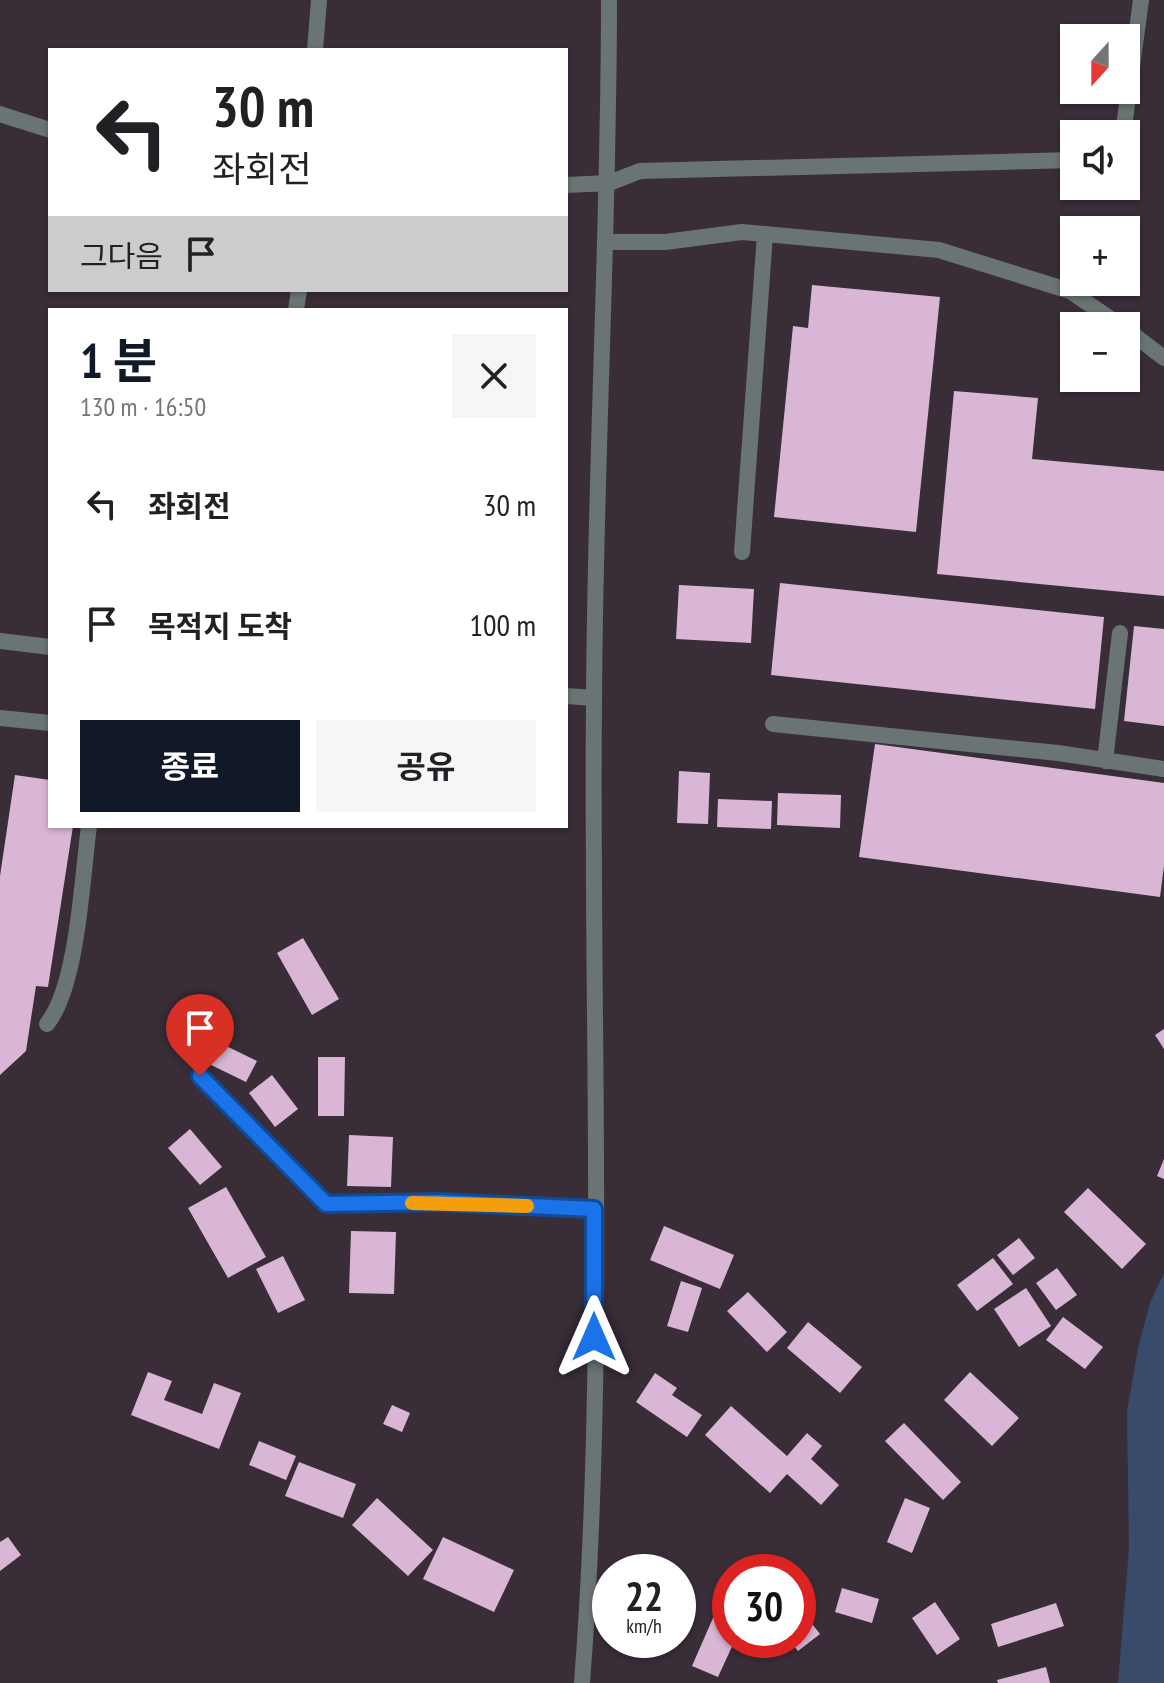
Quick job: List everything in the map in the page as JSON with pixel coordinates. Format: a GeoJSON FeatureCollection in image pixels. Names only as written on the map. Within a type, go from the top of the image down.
{"type":"FeatureCollection","features":[{"type":"Feature","properties":{"kind":"street"},"geometry":{"type":"LineString","coordinates":[[315,48],[319,0]]}},
{"type":"Feature","properties":{"kind":"street"},"geometry":{"type":"LineString","coordinates":[[582,1683],[590,1520],[594,1209],[594,698],[609,183],[609,0]]}},
{"type":"Feature","properties":{"kind":"street"},"geometry":{"type":"LineString","coordinates":[[1125,120],[1141,0]]}},
{"type":"Feature","properties":{"kind":"street"},"geometry":{"type":"LineString","coordinates":[[0,114],[48,129]]}},
{"type":"Feature","properties":{"kind":"street"},"geometry":{"type":"LineString","coordinates":[[568,185],[609,183],[640,171],[655,170],[1060,160]]}},
{"type":"Feature","properties":{"kind":"street"},"geometry":{"type":"LineString","coordinates":[[607,242],[665,242],[742,232],[939,250],[1070,291],[1101,312]]}},
{"type":"Feature","properties":{"kind":"street"},"geometry":{"type":"LineString","coordinates":[[742,552],[765,234]]}},
{"type":"Feature","properties":{"kind":"street"},"geometry":{"type":"LineString","coordinates":[[1140,340],[1164,358]]}},
{"type":"Feature","properties":{"kind":"street"},"geometry":{"type":"LineString","coordinates":[[1105,761],[1120,633]]}},
{"type":"Feature","properties":{"kind":"street"},"geometry":{"type":"LineString","coordinates":[[0,641],[48,647]]}},
{"type":"Feature","properties":{"kind":"street"},"geometry":{"type":"LineString","coordinates":[[568,696],[594,698]]}},
{"type":"Feature","properties":{"kind":"street"},"geometry":{"type":"LineString","coordinates":[[0,718],[48,723]]}},
{"type":"Feature","properties":{"kind":"street"},"geometry":{"type":"LineString","coordinates":[[773,724],[1164,769]]}},
{"type":"Feature","properties":{"kind":"street"},"geometry":{"type":"LineString","coordinates":[[47,1024],[59,1009],[69,971],[89,828]]}},
{"type":"Feature","properties":{"kind":"street"},"geometry":{"type":"LineString","coordinates":[[200,1076],[326,1204],[439,1202],[594,1209]]}},
{"type":"Feature","properties":{"kind":"water"},"geometry":{"type":"Polygon","coordinates":[[[1164,1273],[1164,1683],[1118,1683],[1129,1548],[1127,1411],[1150,1303],[1164,1273]]]}},
{"type":"Feature","properties":{"kind":"building"},"geometry":{"type":"Polygon","coordinates":[[[812,285],[940,297],[916,532],[774,517],[793,326],[808,328],[812,285]]]}},
{"type":"Feature","properties":{"kind":"building"},"geometry":{"type":"Polygon","coordinates":[[[954,391],[1038,398],[1032,459],[1164,471],[1164,596],[937,574],[954,391]]]}},
{"type":"Feature","properties":{"kind":"building"},"geometry":{"type":"Polygon","coordinates":[[[780,583],[1104,617],[1095,709],[771,675],[780,583]]]}},
{"type":"Feature","properties":{"kind":"building"},"geometry":{"type":"Polygon","coordinates":[[[679,585],[754,589],[751,643],[676,639],[679,585]]]}},
{"type":"Feature","properties":{"kind":"building"},"geometry":{"type":"Polygon","coordinates":[[[1134,626],[1164,629],[1164,726],[1124,721],[1134,626]]]}},
{"type":"Feature","properties":{"kind":"building"},"geometry":{"type":"Polygon","coordinates":[[[875,744],[1164,783],[1164,866],[1160,897],[859,857],[875,744]]]}},
{"type":"Feature","properties":{"kind":"building"},"geometry":{"type":"Polygon","coordinates":[[[679,771],[710,773],[708,824],[677,823],[679,771]]]}},
{"type":"Feature","properties":{"kind":"building"},"geometry":{"type":"Polygon","coordinates":[[[15,775],[48,780],[48,828],[73,828],[48,987],[36,986],[26,1051],[0,1075],[0,876],[15,775]]]}},
{"type":"Feature","properties":{"kind":"building"},"geometry":{"type":"Polygon","coordinates":[[[778,793],[841,795],[840,828],[777,825],[778,793]]]}},
{"type":"Feature","properties":{"kind":"building"},"geometry":{"type":"Polygon","coordinates":[[[718,799],[772,801],[771,829],[717,827],[718,799]]]}},
{"type":"Feature","properties":{"kind":"building"},"geometry":{"type":"Polygon","coordinates":[[[303,938],[339,999],[312,1015],[277,953],[303,938]]]}},
{"type":"Feature","properties":{"kind":"building"},"geometry":{"type":"Polygon","coordinates":[[[1164,1029],[1164,1049],[1155,1035],[1164,1029]]]}},
{"type":"Feature","properties":{"kind":"building"},"geometry":{"type":"Polygon","coordinates":[[[216,1041],[257,1061],[246,1082],[205,1062],[216,1041]]]}},
{"type":"Feature","properties":{"kind":"building"},"geometry":{"type":"Polygon","coordinates":[[[318,1057],[345,1057],[344,1116],[318,1116],[318,1057]]]}},
{"type":"Feature","properties":{"kind":"building"},"geometry":{"type":"Polygon","coordinates":[[[272,1075],[298,1109],[275,1127],[249,1093],[272,1075]]]}},
{"type":"Feature","properties":{"kind":"building"},"geometry":{"type":"Polygon","coordinates":[[[190,1129],[222,1167],[200,1185],[168,1148],[190,1129]]]}},
{"type":"Feature","properties":{"kind":"building"},"geometry":{"type":"Polygon","coordinates":[[[349,1135],[393,1137],[391,1187],[347,1186],[349,1135]]]}},
{"type":"Feature","properties":{"kind":"building"},"geometry":{"type":"Polygon","coordinates":[[[1164,1159],[1164,1179],[1157,1176],[1164,1159]]]}},
{"type":"Feature","properties":{"kind":"building"},"geometry":{"type":"Polygon","coordinates":[[[226,1187],[266,1257],[228,1278],[188,1208],[226,1187]]]}},
{"type":"Feature","properties":{"kind":"building"},"geometry":{"type":"Polygon","coordinates":[[[1088,1188],[1146,1244],[1122,1269],[1064,1212],[1088,1188]]]}},
{"type":"Feature","properties":{"kind":"building"},"geometry":{"type":"Polygon","coordinates":[[[664,1226],[734,1255],[720,1289],[650,1260],[664,1226]]]}},
{"type":"Feature","properties":{"kind":"building"},"geometry":{"type":"Polygon","coordinates":[[[351,1231],[396,1232],[394,1294],[349,1293],[351,1231]]]}},
{"type":"Feature","properties":{"kind":"building"},"geometry":{"type":"Polygon","coordinates":[[[1019,1238],[1035,1258],[1013,1275],[997,1255],[1019,1238]]]}},
{"type":"Feature","properties":{"kind":"building"},"geometry":{"type":"Polygon","coordinates":[[[283,1256],[305,1300],[278,1313],[256,1269],[283,1256]]]}},
{"type":"Feature","properties":{"kind":"building"},"geometry":{"type":"Polygon","coordinates":[[[993,1258],[1013,1284],[977,1311],[957,1285],[993,1258]]]}},
{"type":"Feature","properties":{"kind":"building"},"geometry":{"type":"Polygon","coordinates":[[[1057,1268],[1077,1295],[1056,1310],[1036,1283],[1057,1268]]]}},
{"type":"Feature","properties":{"kind":"building"},"geometry":{"type":"Polygon","coordinates":[[[681,1281],[702,1288],[688,1332],[667,1326],[681,1281]]]}},
{"type":"Feature","properties":{"kind":"building"},"geometry":{"type":"Polygon","coordinates":[[[1026,1288],[1051,1326],[1019,1347],[994,1309],[1026,1288]]]}},
{"type":"Feature","properties":{"kind":"building"},"geometry":{"type":"Polygon","coordinates":[[[748,1292],[787,1332],[767,1352],[727,1311],[748,1292]]]}},
{"type":"Feature","properties":{"kind":"building"},"geometry":{"type":"Polygon","coordinates":[[[1063,1317],[1103,1347],[1085,1369],[1046,1340],[1063,1317]]]}},
{"type":"Feature","properties":{"kind":"building"},"geometry":{"type":"Polygon","coordinates":[[[808,1322],[862,1367],[840,1393],[787,1348],[808,1322]]]}},
{"type":"Feature","properties":{"kind":"building"},"geometry":{"type":"Polygon","coordinates":[[[148,1372],[172,1381],[164,1400],[202,1414],[214,1383],[241,1393],[219,1449],[131,1415],[148,1372]]]}},
{"type":"Feature","properties":{"kind":"building"},"geometry":{"type":"Polygon","coordinates":[[[970,1372],[1019,1418],[992,1446],[944,1400],[970,1372]]]}},
{"type":"Feature","properties":{"kind":"building"},"geometry":{"type":"Polygon","coordinates":[[[655,1373],[677,1388],[672,1395],[702,1415],[687,1437],[636,1402],[655,1373]]]}},
{"type":"Feature","properties":{"kind":"building"},"geometry":{"type":"Polygon","coordinates":[[[392,1405],[410,1413],[402,1432],[383,1424],[392,1405]]]}},
{"type":"Feature","properties":{"kind":"building"},"geometry":{"type":"Polygon","coordinates":[[[731,1406],[787,1456],[807,1433],[822,1446],[811,1459],[839,1485],[821,1505],[787,1474],[770,1493],[705,1435],[731,1406]]]}},
{"type":"Feature","properties":{"kind":"building"},"geometry":{"type":"Polygon","coordinates":[[[904,1423],[961,1482],[943,1500],[885,1441],[904,1423]]]}},
{"type":"Feature","properties":{"kind":"building"},"geometry":{"type":"Polygon","coordinates":[[[259,1441],[296,1456],[286,1480],[249,1465],[259,1441]]]}},
{"type":"Feature","properties":{"kind":"building"},"geometry":{"type":"Polygon","coordinates":[[[299,1462],[356,1484],[343,1518],[285,1496],[299,1462]]]}},
{"type":"Feature","properties":{"kind":"building"},"geometry":{"type":"Polygon","coordinates":[[[377,1498],[433,1550],[408,1576],[352,1525],[377,1498]]]}},
{"type":"Feature","properties":{"kind":"building"},"geometry":{"type":"Polygon","coordinates":[[[905,1498],[930,1508],[912,1553],[887,1542],[905,1498]]]}},
{"type":"Feature","properties":{"kind":"building"},"geometry":{"type":"Polygon","coordinates":[[[8,1537],[21,1555],[0,1571],[0,1542],[8,1537]]]}},
{"type":"Feature","properties":{"kind":"building"},"geometry":{"type":"Polygon","coordinates":[[[443,1537],[514,1570],[494,1612],[423,1579],[443,1537]]]}},
{"type":"Feature","properties":{"kind":"building"},"geometry":{"type":"Polygon","coordinates":[[[842,1588],[879,1599],[872,1623],[835,1612],[842,1588]]]}},
{"type":"Feature","properties":{"kind":"building"},"geometry":{"type":"Polygon","coordinates":[[[935,1602],[960,1639],[937,1655],[912,1618],[935,1602]]]}},
{"type":"Feature","properties":{"kind":"building"},"geometry":{"type":"Polygon","coordinates":[[[1056,1603],[1064,1626],[998,1647],[991,1624],[1056,1603]]]}},
{"type":"Feature","properties":{"kind":"building"},"geometry":{"type":"Polygon","coordinates":[[[712,1620],[712,1658],[727,1658],[718,1677],[692,1666],[712,1620]]]}},
{"type":"Feature","properties":{"kind":"building"},"geometry":{"type":"Polygon","coordinates":[[[1046,1667],[1050,1683],[998,1683],[997,1680],[1046,1667]]]}},
{"type":"Feature","properties":{"kind":"slow traffic"},"geometry":{"type":"LineString","coordinates":[[412,1203],[527,1206]]}},
{"type":"Feature","properties":{"kind":"route"},"geometry":{"type":"LineString","coordinates":[[200,1076],[219,1091],[326,1204],[439,1202],[594,1209],[594,1337]]}}]}
